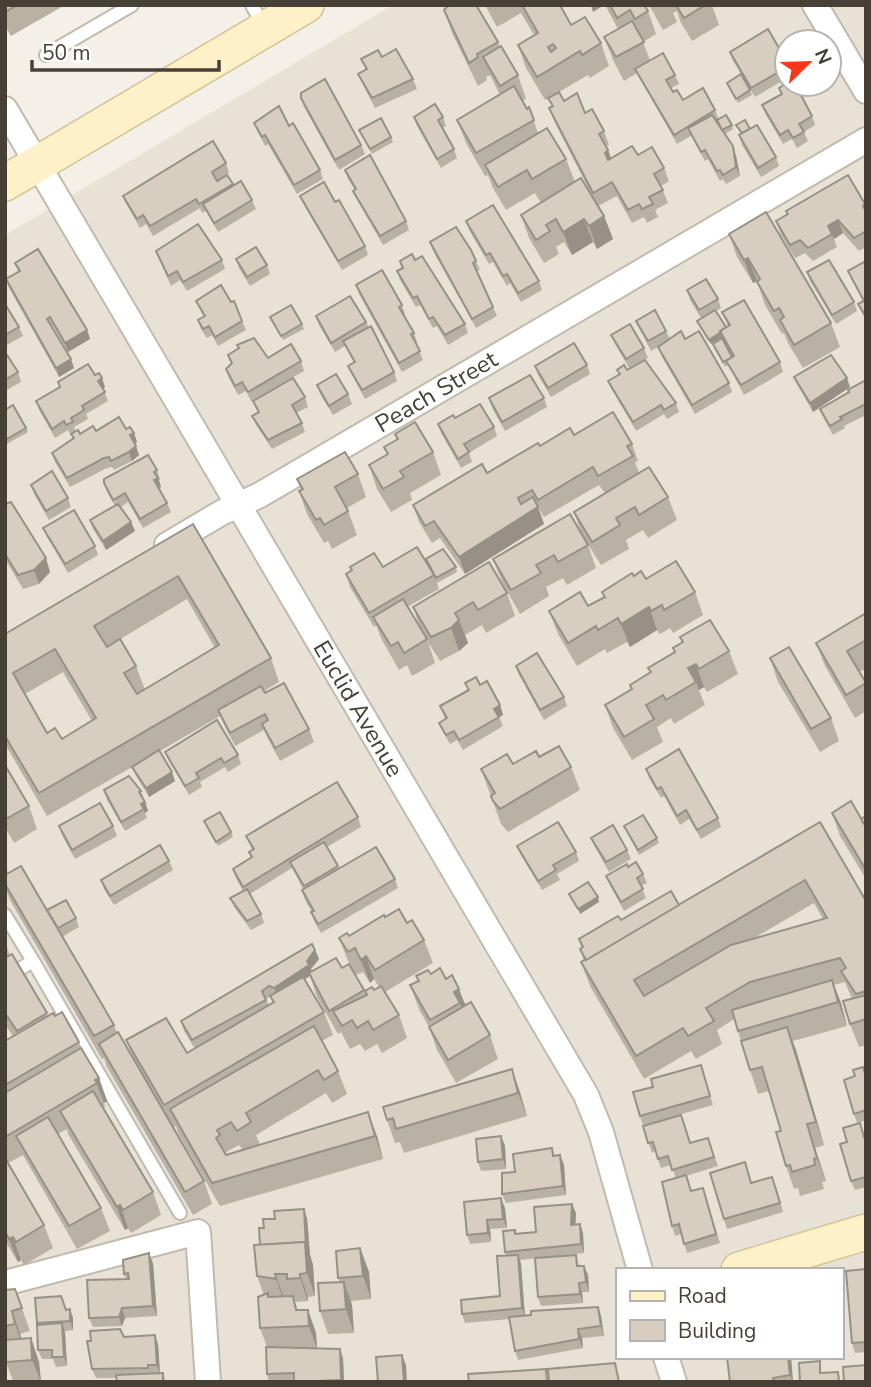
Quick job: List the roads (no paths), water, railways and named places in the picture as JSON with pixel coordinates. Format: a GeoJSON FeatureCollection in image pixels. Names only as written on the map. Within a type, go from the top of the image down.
{"type":"FeatureCollection","features":[{"type":"Feature","properties":{"kind":"main road"},"geometry":{"type":"LineString","coordinates":[[5,183],[38,164],[258,18],[306,5]]}},
{"type":"Feature","properties":{"kind":"main road"},"geometry":{"type":"LineString","coordinates":[[746,1268],[866,1232]]}},
{"type":"Feature","properties":{"kind":"street"},"geometry":{"type":"LineString","coordinates":[[816,5],[866,91]]}},
{"type":"Feature","properties":{"kind":"street","name":"Euclid Avenue"},"geometry":{"type":"LineString","coordinates":[[5,109],[586,1094],[601,1132],[639,1268]]}},
{"type":"Feature","properties":{"kind":"street","name":"Peach Street"},"geometry":{"type":"LineString","coordinates":[[149,556],[866,140]]}},
{"type":"Feature","properties":{"kind":"street"},"geometry":{"type":"LineString","coordinates":[[5,1283],[198,1232],[208,1382]]}},
{"type":"Feature","properties":{"kind":"street"},"geometry":{"type":"LineString","coordinates":[[667,1359],[674,1382]]}},
{"type":"Feature","properties":{"kind":"lane"},"geometry":{"type":"LineString","coordinates":[[46,55],[132,5]]}},
{"type":"Feature","properties":{"kind":"lane"},"geometry":{"type":"LineString","coordinates":[[5,915],[180,1213]]}},
{"type":"Feature","properties":{"kind":"lane"},"geometry":{"type":"LineString","coordinates":[[5,978],[33,961]]}}]}
